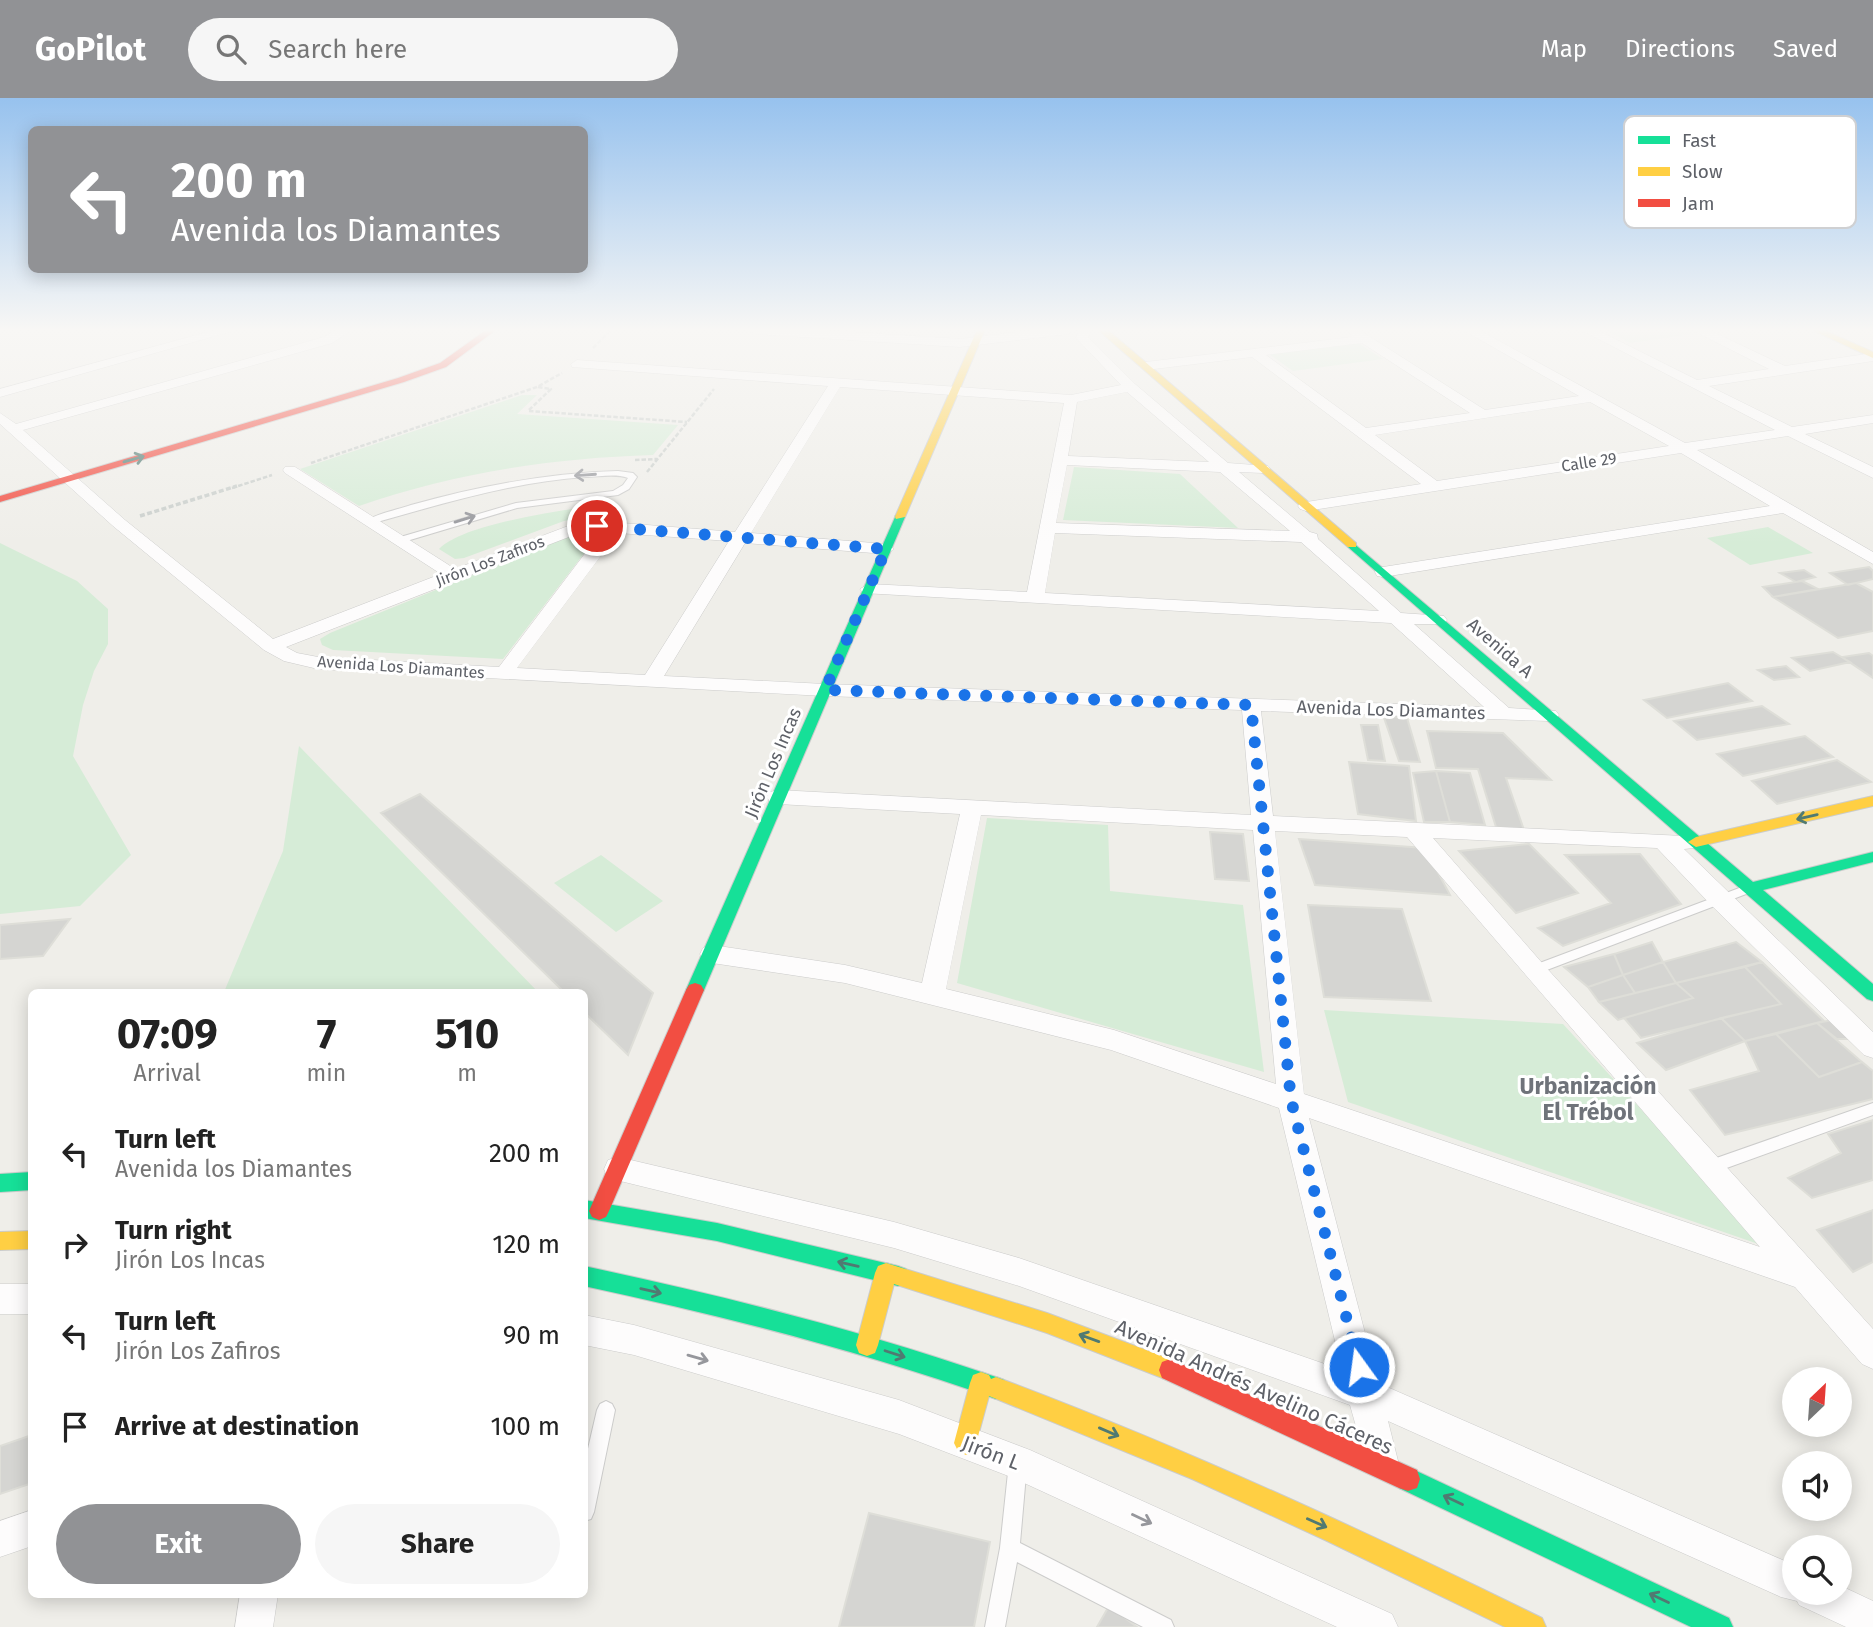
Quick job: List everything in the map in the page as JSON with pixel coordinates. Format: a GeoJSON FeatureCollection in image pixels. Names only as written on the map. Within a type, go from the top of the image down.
{"type":"FeatureCollection","features":[{"type":"Feature","properties":{"kind":"main road"},"geometry":{"type":"LineString","coordinates":[[0,487],[280,401]]}},
{"type":"Feature","properties":{"kind":"main road"},"geometry":{"type":"LineString","coordinates":[[0,499],[68,466],[311,401]]}},
{"type":"Feature","properties":{"kind":"main road","name":"Jirón Los Incas"},"geometry":{"type":"LineString","coordinates":[[592,1210],[618,1169],[950,401]]}},
{"type":"Feature","properties":{"kind":"main road","name":"Avenida A"},"geometry":{"type":"LineString","coordinates":[[1184,401],[1873,994]]}},
{"type":"Feature","properties":{"kind":"main road"},"geometry":{"type":"LineString","coordinates":[[1696,842],[1873,801]]}},
{"type":"Feature","properties":{"kind":"main road"},"geometry":{"type":"LineString","coordinates":[[1750,888],[1873,857]]}},
{"type":"Feature","properties":{"kind":"main road"},"geometry":{"type":"LineString","coordinates":[[0,1183],[28,1181]]}},
{"type":"Feature","properties":{"kind":"main road","name":"Avenida Andrés Avelino Cáceres"},"geometry":{"type":"LineString","coordinates":[[592,1210],[744,1239],[886,1273],[1007,1309],[1109,1346],[1213,1388],[1720,1627]]}},
{"type":"Feature","properties":{"kind":"main road"},"geometry":{"type":"LineString","coordinates":[[0,1241],[28,1240]]}},
{"type":"Feature","properties":{"kind":"main road"},"geometry":{"type":"LineString","coordinates":[[867,1345],[886,1273]]}},
{"type":"Feature","properties":{"kind":"main road"},"geometry":{"type":"LineString","coordinates":[[588,1277],[712,1305],[867,1345],[981,1382],[1196,1468],[1385,1554],[1533,1627]]}},
{"type":"Feature","properties":{"kind":"main road"},"geometry":{"type":"LineString","coordinates":[[965,1444],[981,1382]]}},
{"type":"Feature","properties":{"kind":"street"},"geometry":{"type":"LineString","coordinates":[[6,423],[79,401]]}},
{"type":"Feature","properties":{"kind":"street"},"geometry":{"type":"LineString","coordinates":[[651,681],[825,401]]}},
{"type":"Feature","properties":{"kind":"street"},"geometry":{"type":"LineString","coordinates":[[1035,598],[1072,401]]}},
{"type":"Feature","properties":{"kind":"street"},"geometry":{"type":"LineString","coordinates":[[1148,401],[1222,468],[1306,537],[1504,714]]}},
{"type":"Feature","properties":{"kind":"street"},"geometry":{"type":"LineString","coordinates":[[1320,401],[1434,486]]}},
{"type":"Feature","properties":{"kind":"street"},"geometry":{"type":"LineString","coordinates":[[1462,401],[1483,415]]}},
{"type":"Feature","properties":{"kind":"street"},"geometry":{"type":"LineString","coordinates":[[1363,433],[1571,401]]}},
{"type":"Feature","properties":{"kind":"street"},"geometry":{"type":"LineString","coordinates":[[1599,401],[1873,559]]}},
{"type":"Feature","properties":{"kind":"street"},"geometry":{"type":"LineString","coordinates":[[1729,401],[1873,473]]}},
{"type":"Feature","properties":{"kind":"street","name":"Calle 29"},"geometry":{"type":"LineString","coordinates":[[1306,506],[1873,419]]}},
{"type":"Feature","properties":{"kind":"street","name":"Avenida Los Diamantes"},"geometry":{"type":"LineString","coordinates":[[6,423],[68,466],[119,523],[271,646],[291,657],[318,663],[846,691],[1549,715]]}},
{"type":"Feature","properties":{"kind":"street"},"geometry":{"type":"LineString","coordinates":[[1060,460],[1264,469]]}},
{"type":"Feature","properties":{"kind":"street"},"geometry":{"type":"LineString","coordinates":[[290,470],[453,575]]}},
{"type":"Feature","properties":{"kind":"street"},"geometry":{"type":"LineString","coordinates":[[1383,572],[1786,508]]}},
{"type":"Feature","properties":{"kind":"street"},"geometry":{"type":"LineString","coordinates":[[504,673],[614,527]]}},
{"type":"Feature","properties":{"kind":"street","name":"Jirón Los Zafiros"},"geometry":{"type":"LineString","coordinates":[[271,646],[576,528],[614,527],[886,549]]}},
{"type":"Feature","properties":{"kind":"street"},"geometry":{"type":"LineString","coordinates":[[1048,528],[1344,538]]}},
{"type":"Feature","properties":{"kind":"street"},"geometry":{"type":"LineString","coordinates":[[869,589],[1438,620]]}},
{"type":"Feature","properties":{"kind":"street"},"geometry":{"type":"LineString","coordinates":[[1242,705],[1262,823],[1291,1100],[1383,1467]]}},
{"type":"Feature","properties":{"kind":"street"},"geometry":{"type":"LineString","coordinates":[[778,797],[1262,823],[1696,842]]}},
{"type":"Feature","properties":{"kind":"street"},"geometry":{"type":"LineString","coordinates":[[932,996],[972,807]]}},
{"type":"Feature","properties":{"kind":"street"},"geometry":{"type":"LineString","coordinates":[[1414,830],[1534,970],[1873,1353]]}},
{"type":"Feature","properties":{"kind":"street"},"geometry":{"type":"LineString","coordinates":[[1664,841],[1720,900],[1873,1048]]}},
{"type":"Feature","properties":{"kind":"street"},"geometry":{"type":"LineString","coordinates":[[712,954],[845,974],[1114,1040],[1807,1276]]}},
{"type":"Feature","properties":{"kind":"street"},"geometry":{"type":"LineString","coordinates":[[618,1169],[894,1235],[1019,1272],[1366,1394],[1782,1579]]}},
{"type":"Feature","properties":{"kind":"street"},"geometry":{"type":"LineString","coordinates":[[0,1299],[28,1299]]}},
{"type":"Feature","properties":{"kind":"street","name":"Jirón L"},"geometry":{"type":"LineString","coordinates":[[588,1331],[634,1340],[899,1417],[1018,1462],[1379,1627]]}},
{"type":"Feature","properties":{"kind":"street"},"geometry":{"type":"LineString","coordinates":[[0,1539],[28,1529]]}},
{"type":"Feature","properties":{"kind":"street"},"geometry":{"type":"LineString","coordinates":[[254,1627],[258,1598]]}},
{"type":"Feature","properties":{"kind":"street"},"geometry":{"type":"LineString","coordinates":[[1841,1605],[1873,1619]]}},
{"type":"Feature","properties":{"kind":"lane"},"geometry":{"type":"LineString","coordinates":[[370,521],[425,504],[508,485],[587,475],[627,473],[633,477],[626,487],[615,493],[516,506],[400,540]]}},
{"type":"Feature","properties":{"kind":"lane"},"geometry":{"type":"LineString","coordinates":[[1534,970],[1750,888]]}},
{"type":"Feature","properties":{"kind":"lane"},"geometry":{"type":"LineString","coordinates":[[1710,1167],[1873,1109]]}},
{"type":"Feature","properties":{"kind":"lane"},"geometry":{"type":"LineString","coordinates":[[588,1493],[606,1410]]}},
{"type":"Feature","properties":{"kind":"lane"},"geometry":{"type":"LineString","coordinates":[[995,1627],[1010,1548],[1018,1462]]}},
{"type":"Feature","properties":{"kind":"lane"},"geometry":{"type":"LineString","coordinates":[[1010,1548],[1164,1627]]}},
{"type":"Feature","properties":{"kind":"path"},"geometry":{"type":"LineString","coordinates":[[119,523],[290,470],[494,401]]}},
{"type":"Feature","properties":{"kind":"path"},"geometry":{"type":"LineString","coordinates":[[539,401],[529,411],[688,422]]}},
{"type":"Feature","properties":{"kind":"path"},"geometry":{"type":"LineString","coordinates":[[640,480],[705,401]]}},
{"type":"Feature","properties":{"kind":"green space"},"geometry":{"type":"Polygon","coordinates":[[[503,401],[530,401],[517,414],[678,425],[653,455],[504,469],[395,494],[359,506],[300,469],[503,401]]]}},
{"type":"Feature","properties":{"kind":"green space"},"geometry":{"type":"Polygon","coordinates":[[[1074,467],[1180,474],[1238,528],[1063,520],[1074,467]]]}},
{"type":"Feature","properties":{"kind":"green space"},"geometry":{"type":"Polygon","coordinates":[[[605,504],[611,506],[601,515],[564,521],[464,558],[455,559],[439,549],[452,540],[492,525],[605,504]]]}},
{"type":"Feature","properties":{"kind":"green space"},"geometry":{"type":"Polygon","coordinates":[[[1768,527],[1813,553],[1750,565],[1707,538],[1768,527]]]}},
{"type":"Feature","properties":{"kind":"green space"},"geometry":{"type":"Polygon","coordinates":[[[585,533],[599,534],[503,659],[333,650],[322,645],[320,639],[330,633],[561,539],[585,533]]]}},
{"type":"Feature","properties":{"kind":"green space"},"geometry":{"type":"Polygon","coordinates":[[[0,543],[77,581],[108,609],[108,644],[94,671],[83,705],[73,756],[131,855],[80,906],[0,914],[0,543]]]}},
{"type":"Feature","properties":{"kind":"green space"},"geometry":{"type":"Polygon","coordinates":[[[299,746],[535,989],[225,989],[283,851],[299,746]]]}},
{"type":"Feature","properties":{"kind":"green space"},"geometry":{"type":"Polygon","coordinates":[[[987,818],[1108,825],[1110,891],[1243,905],[1264,1072],[957,983],[987,818]]]}},
{"type":"Feature","properties":{"kind":"green space"},"geometry":{"type":"Polygon","coordinates":[[[601,855],[663,901],[616,932],[554,883],[601,855]]]}},
{"type":"Feature","properties":{"kind":"green space"},"geometry":{"type":"Polygon","coordinates":[[[1324,1010],[1563,1024],[1767,1247],[1348,1102],[1324,1010]]]}},
{"type":"Feature","properties":{"kind":"building"},"geometry":{"type":"Polygon","coordinates":[[[1869,567],[1873,571],[1873,579],[1848,585],[1830,573],[1869,567]]]}},
{"type":"Feature","properties":{"kind":"building"},"geometry":{"type":"Polygon","coordinates":[[[1804,570],[1815,577],[1796,582],[1780,573],[1804,570]]]}},
{"type":"Feature","properties":{"kind":"building"},"geometry":{"type":"Polygon","coordinates":[[[1802,581],[1818,589],[1773,597],[1763,587],[1802,581]]]}},
{"type":"Feature","properties":{"kind":"building"},"geometry":{"type":"Polygon","coordinates":[[[1856,583],[1873,592],[1873,631],[1838,638],[1773,597],[1856,583]]]}},
{"type":"Feature","properties":{"kind":"building"},"geometry":{"type":"Polygon","coordinates":[[[1833,652],[1850,662],[1810,671],[1792,658],[1833,652]]]}},
{"type":"Feature","properties":{"kind":"building"},"geometry":{"type":"Polygon","coordinates":[[[1869,653],[1873,656],[1873,678],[1842,657],[1869,653]]]}},
{"type":"Feature","properties":{"kind":"building"},"geometry":{"type":"Polygon","coordinates":[[[1786,666],[1799,677],[1774,680],[1758,670],[1786,666]]]}},
{"type":"Feature","properties":{"kind":"building"},"geometry":{"type":"Polygon","coordinates":[[[1728,683],[1752,701],[1667,718],[1644,700],[1728,683]]]}},
{"type":"Feature","properties":{"kind":"building"},"geometry":{"type":"Polygon","coordinates":[[[1762,706],[1789,724],[1697,740],[1674,721],[1762,706]]]}},
{"type":"Feature","properties":{"kind":"building"},"geometry":{"type":"Polygon","coordinates":[[[1383,715],[1407,718],[1420,762],[1399,761],[1383,715]]]}},
{"type":"Feature","properties":{"kind":"building"},"geometry":{"type":"Polygon","coordinates":[[[1361,725],[1378,725],[1385,761],[1368,760],[1361,725]]]}},
{"type":"Feature","properties":{"kind":"building"},"geometry":{"type":"Polygon","coordinates":[[[1427,731],[1503,733],[1551,780],[1506,778],[1524,830],[1496,827],[1478,769],[1436,768],[1427,731]]]}},
{"type":"Feature","properties":{"kind":"building"},"geometry":{"type":"Polygon","coordinates":[[[1805,736],[1833,757],[1743,776],[1717,754],[1805,736]]]}},
{"type":"Feature","properties":{"kind":"building"},"geometry":{"type":"Polygon","coordinates":[[[1837,760],[1871,782],[1777,804],[1752,781],[1837,760]]]}},
{"type":"Feature","properties":{"kind":"building"},"geometry":{"type":"Polygon","coordinates":[[[1349,762],[1409,766],[1416,821],[1358,814],[1349,762]]]}},
{"type":"Feature","properties":{"kind":"building"},"geometry":{"type":"Polygon","coordinates":[[[1436,771],[1470,773],[1485,825],[1450,822],[1436,771]]]}},
{"type":"Feature","properties":{"kind":"building"},"geometry":{"type":"Polygon","coordinates":[[[1436,771],[1450,822],[1424,822],[1413,773],[1436,771]]]}},
{"type":"Feature","properties":{"kind":"building"},"geometry":{"type":"Polygon","coordinates":[[[420,794],[653,993],[628,1055],[588,1016],[588,989],[561,989],[381,813],[420,794]]]}},
{"type":"Feature","properties":{"kind":"building"},"geometry":{"type":"Polygon","coordinates":[[[1210,832],[1243,834],[1249,881],[1215,879],[1210,832]]]}},
{"type":"Feature","properties":{"kind":"building"},"geometry":{"type":"Polygon","coordinates":[[[1299,839],[1425,848],[1450,895],[1315,885],[1299,839]]]}},
{"type":"Feature","properties":{"kind":"building"},"geometry":{"type":"Polygon","coordinates":[[[1529,844],[1578,893],[1516,913],[1459,851],[1529,844]]]}},
{"type":"Feature","properties":{"kind":"building"},"geometry":{"type":"Polygon","coordinates":[[[1640,854],[1681,904],[1563,946],[1538,928],[1611,903],[1565,855],[1640,854]]]}},
{"type":"Feature","properties":{"kind":"building"},"geometry":{"type":"Polygon","coordinates":[[[1308,905],[1402,909],[1431,1001],[1324,997],[1308,905]]]}},
{"type":"Feature","properties":{"kind":"building"},"geometry":{"type":"Polygon","coordinates":[[[70,919],[43,956],[0,959],[0,925],[70,919]]]}},
{"type":"Feature","properties":{"kind":"building"},"geometry":{"type":"Polygon","coordinates":[[[1652,942],[1663,962],[1623,975],[1614,954],[1652,942]]]}},
{"type":"Feature","properties":{"kind":"building"},"geometry":{"type":"Polygon","coordinates":[[[1736,942],[1762,962],[1676,983],[1663,962],[1736,942]]]}},
{"type":"Feature","properties":{"kind":"building"},"geometry":{"type":"Polygon","coordinates":[[[1614,954],[1623,975],[1588,987],[1564,967],[1614,954]]]}},
{"type":"Feature","properties":{"kind":"building"},"geometry":{"type":"Polygon","coordinates":[[[1663,962],[1676,983],[1635,993],[1623,975],[1663,962]]]}},
{"type":"Feature","properties":{"kind":"building"},"geometry":{"type":"Polygon","coordinates":[[[1762,962],[1824,1021],[1745,1041],[1721,1018],[1781,1004],[1745,967],[1762,962]]]}},
{"type":"Feature","properties":{"kind":"building"},"geometry":{"type":"Polygon","coordinates":[[[1745,967],[1781,1004],[1641,1038],[1624,1018],[1693,998],[1676,983],[1745,967]]]}},
{"type":"Feature","properties":{"kind":"building"},"geometry":{"type":"Polygon","coordinates":[[[1623,975],[1635,993],[1599,1002],[1588,987],[1623,975]]]}},
{"type":"Feature","properties":{"kind":"building"},"geometry":{"type":"Polygon","coordinates":[[[1676,983],[1693,998],[1618,1020],[1599,1002],[1676,983]]]}},
{"type":"Feature","properties":{"kind":"building"},"geometry":{"type":"Polygon","coordinates":[[[1721,1018],[1745,1041],[1666,1070],[1637,1043],[1721,1018]]]}},
{"type":"Feature","properties":{"kind":"building"},"geometry":{"type":"Polygon","coordinates":[[[1837,1019],[1858,1039],[1837,1039],[1817,1023],[1837,1019]]]}},
{"type":"Feature","properties":{"kind":"building"},"geometry":{"type":"Polygon","coordinates":[[[1817,1023],[1862,1062],[1819,1077],[1776,1034],[1817,1023]]]}},
{"type":"Feature","properties":{"kind":"building"},"geometry":{"type":"Polygon","coordinates":[[[1776,1034],[1819,1077],[1862,1062],[1873,1071],[1873,1099],[1725,1135],[1690,1090],[1759,1071],[1745,1041],[1776,1034]]]}},
{"type":"Feature","properties":{"kind":"building"},"geometry":{"type":"Polygon","coordinates":[[[1873,1120],[1873,1180],[1812,1198],[1788,1178],[1841,1153],[1828,1134],[1873,1120]]]}},
{"type":"Feature","properties":{"kind":"building"},"geometry":{"type":"Polygon","coordinates":[[[1873,1210],[1873,1262],[1853,1272],[1817,1230],[1873,1210]]]}},
{"type":"Feature","properties":{"kind":"building"},"geometry":{"type":"Polygon","coordinates":[[[28,1436],[28,1484],[0,1494],[0,1446],[28,1436]]]}},
{"type":"Feature","properties":{"kind":"building"},"geometry":{"type":"Polygon","coordinates":[[[869,1513],[990,1542],[974,1627],[839,1627],[869,1513]]]}},
{"type":"Feature","properties":{"kind":"building"},"geometry":{"type":"Polygon","coordinates":[[[1109,1606],[1137,1627],[1097,1627],[1109,1606]]]}},
{"type":"Feature","properties":{"kind":"traffic: fast"},"geometry":{"type":"LineString","coordinates":[[695,990],[900,517]]}},
{"type":"Feature","properties":{"kind":"traffic: fast"},"geometry":{"type":"LineString","coordinates":[[1352,545],[1873,994]]}},
{"type":"Feature","properties":{"kind":"traffic: fast"},"geometry":{"type":"LineString","coordinates":[[1750,888],[1873,857]]}},
{"type":"Feature","properties":{"kind":"traffic: fast"},"geometry":{"type":"LineString","coordinates":[[0,1183],[28,1181]]}},
{"type":"Feature","properties":{"kind":"traffic: fast"},"geometry":{"type":"LineString","coordinates":[[588,1210],[717,1232],[898,1276]]}},
{"type":"Feature","properties":{"kind":"traffic: fast"},"geometry":{"type":"LineString","coordinates":[[588,1277],[792,1324],[895,1354],[996,1388]]}},
{"type":"Feature","properties":{"kind":"traffic: fast"},"geometry":{"type":"LineString","coordinates":[[1408,1479],[1720,1627]]}},
{"type":"Feature","properties":{"kind":"traffic: slow"},"geometry":{"type":"LineString","coordinates":[[900,517],[950,401]]}},
{"type":"Feature","properties":{"kind":"traffic: slow"},"geometry":{"type":"LineString","coordinates":[[1185,401],[1352,545]]}},
{"type":"Feature","properties":{"kind":"traffic: slow"},"geometry":{"type":"LineString","coordinates":[[1696,842],[1873,801]]}},
{"type":"Feature","properties":{"kind":"traffic: slow"},"geometry":{"type":"LineString","coordinates":[[0,1241],[28,1240]]}},
{"type":"Feature","properties":{"kind":"traffic: slow"},"geometry":{"type":"LineString","coordinates":[[867,1345],[886,1273]]}},
{"type":"Feature","properties":{"kind":"traffic: slow"},"geometry":{"type":"LineString","coordinates":[[898,1276],[1047,1323],[1170,1370]]}},
{"type":"Feature","properties":{"kind":"traffic: slow"},"geometry":{"type":"LineString","coordinates":[[966,1443],[981,1383]]}},
{"type":"Feature","properties":{"kind":"traffic: slow"},"geometry":{"type":"LineString","coordinates":[[996,1388],[1065,1414],[1268,1500],[1533,1627]]}},
{"type":"Feature","properties":{"kind":"traffic: jam"},"geometry":{"type":"LineString","coordinates":[[0,499],[329,401]]}},
{"type":"Feature","properties":{"kind":"traffic: jam"},"geometry":{"type":"LineString","coordinates":[[599,1211],[695,990]]}},
{"type":"Feature","properties":{"kind":"traffic: jam"},"geometry":{"type":"LineString","coordinates":[[1170,1370],[1408,1479]]}},
{"type":"Feature","properties":{"kind":"district","name":"Urbanización El Trébol"},"geometry":{"type":"Point","coordinates":[1588,1099]}},
{"type":"Feature","properties":{"kind":"route"},"geometry":{"type":"LineString","coordinates":[[597,526],[886,549],[825,690],[1251,705],[1291,1100],[1359,1367]]}}]}
